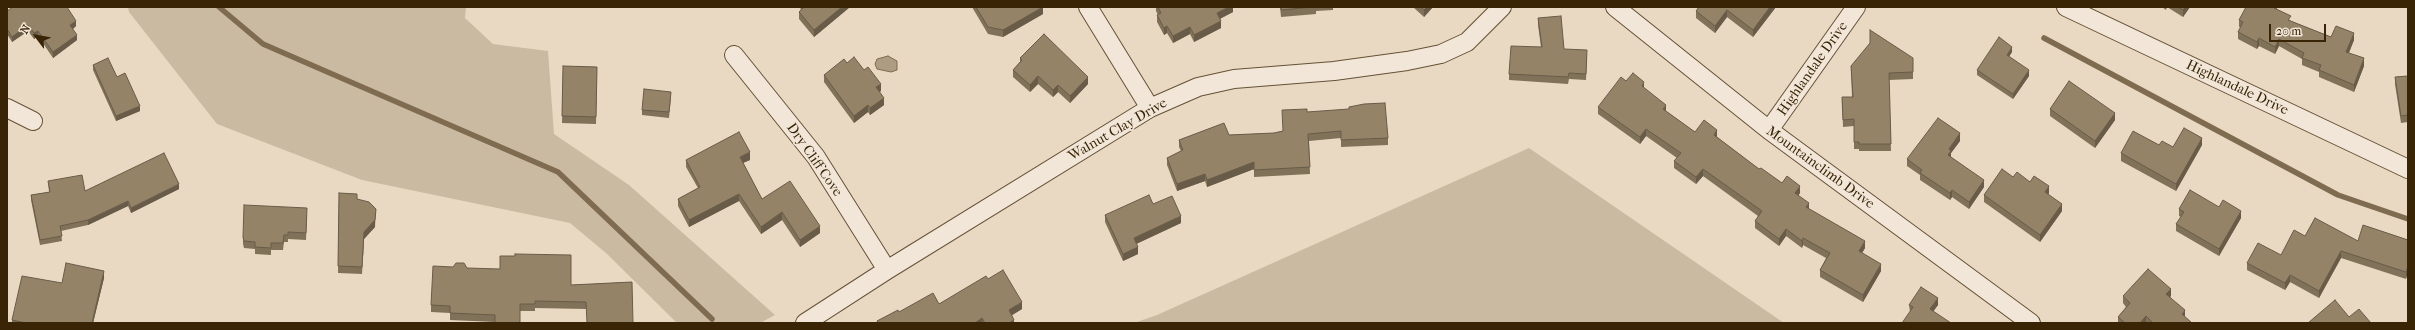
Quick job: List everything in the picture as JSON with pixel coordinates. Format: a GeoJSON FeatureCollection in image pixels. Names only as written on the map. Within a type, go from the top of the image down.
{"type":"FeatureCollection","features":[{"type":"Feature","properties":{"kind":"street"},"geometry":{"type":"LineString","coordinates":[[1088,7],[1150,108]]}},
{"type":"Feature","properties":{"kind":"street","name":"Walnut Clay Drive"},"geometry":{"type":"LineString","coordinates":[[805,323],[886,270],[1150,108],[1198,87],[1234,78],[1334,71],[1407,62],[1440,54],[1467,42],[1502,7]]}},
{"type":"Feature","properties":{"kind":"street","name":"Mountainclimb Drive"},"geometry":{"type":"LineString","coordinates":[[1615,7],[1769,130],[2031,323]]}},
{"type":"Feature","properties":{"kind":"street","name":"Highlandale Drive"},"geometry":{"type":"LineString","coordinates":[[1769,130],[1856,7]]}},
{"type":"Feature","properties":{"kind":"street","name":"Highlandale Drive"},"geometry":{"type":"LineString","coordinates":[[2066,7],[2408,169]]}},
{"type":"Feature","properties":{"kind":"street","name":"Dry Cliff Cove"},"geometry":{"type":"LineString","coordinates":[[734,55],[816,157],[886,270]]}},
{"type":"Feature","properties":{"kind":"street"},"geometry":{"type":"LineString","coordinates":[[7,108],[33,121]]}},
{"type":"Feature","properties":{"kind":"shaded area"},"geometry":{"type":"Polygon","coordinates":[[[128,7],[466,7],[465,18],[493,44],[548,51],[554,134],[629,185],[775,315],[760,323],[677,323],[606,253],[570,223],[362,180],[217,124],[129,12],[128,7]]]}},
{"type":"Feature","properties":{"kind":"shaded area"},"geometry":{"type":"Polygon","coordinates":[[[888,56],[897,61],[897,70],[891,72],[877,69],[875,64],[877,59],[888,56]]]}},
{"type":"Feature","properties":{"kind":"shaded area"},"geometry":{"type":"Polygon","coordinates":[[[1529,148],[1784,323],[1134,323],[1157,315],[1529,148]]]}},
{"type":"Feature","properties":{"kind":"building"},"geometry":{"type":"Polygon","coordinates":[[[13,7],[67,7],[76,21],[70,25],[77,35],[53,52],[38,31],[34,33],[28,25],[12,37],[7,29],[7,11],[13,7]]]}},
{"type":"Feature","properties":{"kind":"building"},"geometry":{"type":"Polygon","coordinates":[[[804,7],[842,7],[814,30],[799,12],[804,7]]]}},
{"type":"Feature","properties":{"kind":"building"},"geometry":{"type":"Polygon","coordinates":[[[976,7],[1043,7],[1003,30],[988,27],[976,7]]]}},
{"type":"Feature","properties":{"kind":"building"},"geometry":{"type":"Polygon","coordinates":[[[1158,7],[1229,7],[1217,13],[1221,21],[1194,35],[1190,27],[1173,36],[1167,26],[1164,28],[1157,15],[1161,13],[1158,7]]]}},
{"type":"Feature","properties":{"kind":"building"},"geometry":{"type":"Polygon","coordinates":[[[1281,7],[1312,7],[1281,10],[1281,7]]]}},
{"type":"Feature","properties":{"kind":"building"},"geometry":{"type":"Polygon","coordinates":[[[1699,7],[1770,7],[1753,30],[1727,10],[1715,26],[1696,11],[1699,7]]]}},
{"type":"Feature","properties":{"kind":"building"},"geometry":{"type":"Polygon","coordinates":[[[2178,7],[2185,7],[2183,10],[2178,7]]]}},
{"type":"Feature","properties":{"kind":"building"},"geometry":{"type":"Polygon","coordinates":[[[2246,7],[2274,7],[2291,16],[2288,20],[2331,37],[2336,26],[2354,33],[2346,52],[2364,58],[2354,85],[2319,70],[2321,65],[2302,58],[2304,53],[2279,39],[2275,47],[2259,38],[2257,42],[2238,32],[2243,22],[2239,20],[2246,7]]]}},
{"type":"Feature","properties":{"kind":"building"},"geometry":{"type":"Polygon","coordinates":[[[1561,16],[1564,49],[1587,50],[1586,74],[1569,73],[1568,77],[1509,74],[1511,46],[1542,47],[1538,18],[1561,16]]]}},
{"type":"Feature","properties":{"kind":"building"},"geometry":{"type":"Polygon","coordinates":[[[1870,30],[1913,58],[1913,72],[1889,73],[1891,144],[1859,144],[1859,142],[1854,142],[1854,119],[1843,120],[1842,97],[1853,97],[1851,66],[1870,43],[1870,30]]]}},
{"type":"Feature","properties":{"kind":"building"},"geometry":{"type":"Polygon","coordinates":[[[1044,34],[1088,77],[1070,96],[1058,85],[1053,90],[1038,76],[1030,85],[1013,70],[1022,60],[1020,58],[1044,34]]]}},
{"type":"Feature","properties":{"kind":"building"},"geometry":{"type":"Polygon","coordinates":[[[1999,37],[2012,47],[2007,55],[2029,70],[2013,94],[1977,70],[1999,37]]]}},
{"type":"Feature","properties":{"kind":"building"},"geometry":{"type":"Polygon","coordinates":[[[854,57],[864,70],[868,67],[881,84],[876,87],[884,98],[870,108],[868,105],[854,116],[824,75],[844,59],[847,63],[854,57]]]}},
{"type":"Feature","properties":{"kind":"building"},"geometry":{"type":"Polygon","coordinates":[[[108,58],[117,77],[125,73],[140,106],[116,116],[93,65],[108,58]]]}},
{"type":"Feature","properties":{"kind":"building"},"geometry":{"type":"Polygon","coordinates":[[[563,66],[597,67],[596,117],[562,116],[563,66]]]}},
{"type":"Feature","properties":{"kind":"building"},"geometry":{"type":"Polygon","coordinates":[[[1633,73],[1644,82],[1642,86],[1666,105],[1663,109],[1695,132],[1704,120],[1717,130],[1714,135],[1759,169],[1761,168],[1782,183],[1787,176],[1800,186],[1795,193],[1809,203],[1806,207],[1865,241],[1859,251],[1881,264],[1863,295],[1820,270],[1830,253],[1803,238],[1802,241],[1786,229],[1779,239],[1755,221],[1762,211],[1703,169],[1696,177],[1674,161],[1681,153],[1646,129],[1640,137],[1598,107],[1621,77],[1626,81],[1633,73]]]}},
{"type":"Feature","properties":{"kind":"building"},"geometry":{"type":"Polygon","coordinates":[[[2408,76],[2408,115],[2401,116],[2395,77],[2408,76]]]}},
{"type":"Feature","properties":{"kind":"building"},"geometry":{"type":"Polygon","coordinates":[[[2069,81],[2115,113],[2095,141],[2050,109],[2069,81]]]}},
{"type":"Feature","properties":{"kind":"building"},"geometry":{"type":"Polygon","coordinates":[[[644,89],[671,92],[669,112],[642,110],[644,89]]]}},
{"type":"Feature","properties":{"kind":"building"},"geometry":{"type":"Polygon","coordinates":[[[1385,103],[1388,138],[1341,140],[1341,131],[1308,134],[1310,167],[1254,170],[1254,162],[1207,180],[1205,174],[1177,184],[1167,158],[1183,150],[1179,140],[1224,123],[1229,135],[1274,133],[1283,131],[1282,110],[1307,109],[1307,112],[1349,109],[1349,107],[1364,104],[1385,103]]]}},
{"type":"Feature","properties":{"kind":"building"},"geometry":{"type":"Polygon","coordinates":[[[1938,118],[1960,133],[1949,149],[1951,151],[1948,155],[1984,180],[1969,202],[1952,190],[1950,193],[1920,173],[1922,170],[1907,159],[1938,118]]]}},
{"type":"Feature","properties":{"kind":"building"},"geometry":{"type":"Polygon","coordinates":[[[2184,128],[2202,138],[2176,184],[2121,153],[2133,131],[2159,145],[2162,141],[2173,147],[2184,128]]]}},
{"type":"Feature","properties":{"kind":"building"},"geometry":{"type":"Polygon","coordinates":[[[739,132],[750,152],[740,157],[762,199],[790,181],[820,226],[800,240],[782,212],[761,227],[739,194],[689,220],[678,199],[700,187],[686,160],[739,132]]]}},
{"type":"Feature","properties":{"kind":"building"},"geometry":{"type":"Polygon","coordinates":[[[164,153],[179,184],[131,208],[128,201],[88,220],[60,226],[62,236],[40,240],[31,195],[50,192],[48,181],[82,175],[85,191],[164,153]]]}},
{"type":"Feature","properties":{"kind":"building"},"geometry":{"type":"Polygon","coordinates":[[[2002,169],[2013,177],[2017,172],[2030,182],[2034,176],[2049,186],[2045,192],[2062,204],[2040,235],[1984,195],[2002,169]]]}},
{"type":"Feature","properties":{"kind":"building"},"geometry":{"type":"Polygon","coordinates":[[[2190,190],[2219,207],[2223,200],[2241,211],[2219,249],[2176,224],[2184,212],[2179,209],[2190,190]]]}},
{"type":"Feature","properties":{"kind":"building"},"geometry":{"type":"Polygon","coordinates":[[[339,193],[357,194],[357,199],[369,202],[376,209],[375,220],[364,232],[362,267],[338,266],[339,193]]]}},
{"type":"Feature","properties":{"kind":"building"},"geometry":{"type":"Polygon","coordinates":[[[1149,195],[1153,204],[1172,196],[1181,216],[1134,238],[1138,247],[1123,254],[1105,215],[1149,195]]]}},
{"type":"Feature","properties":{"kind":"building"},"geometry":{"type":"Polygon","coordinates":[[[244,205],[307,208],[306,233],[288,232],[288,235],[284,235],[283,243],[271,243],[271,248],[255,247],[255,242],[244,241],[244,205]]]}},
{"type":"Feature","properties":{"kind":"building"},"geometry":{"type":"Polygon","coordinates":[[[2315,218],[2358,241],[2363,225],[2408,240],[2408,266],[2406,272],[2341,251],[2319,291],[2290,275],[2285,283],[2247,263],[2258,243],[2281,255],[2294,230],[2305,236],[2315,218]]]}},
{"type":"Feature","properties":{"kind":"building"},"geometry":{"type":"Polygon","coordinates":[[[515,254],[571,255],[571,285],[632,282],[633,323],[587,323],[586,302],[535,301],[535,304],[520,304],[520,323],[495,323],[495,315],[450,313],[450,306],[431,305],[433,266],[453,267],[456,263],[464,263],[467,268],[500,269],[500,256],[515,256],[515,254]]]}},
{"type":"Feature","properties":{"kind":"building"},"geometry":{"type":"Polygon","coordinates":[[[66,263],[104,271],[92,323],[26,323],[12,320],[22,276],[62,283],[66,263]]]}},
{"type":"Feature","properties":{"kind":"building"},"geometry":{"type":"Polygon","coordinates":[[[2148,269],[2171,289],[2166,294],[2185,310],[2182,314],[2192,323],[2153,323],[2146,316],[2140,323],[2125,323],[2118,317],[2130,303],[2123,296],[2148,269]]]}},
{"type":"Feature","properties":{"kind":"building"},"geometry":{"type":"Polygon","coordinates":[[[1003,270],[1022,302],[1009,310],[1014,320],[1009,323],[985,323],[982,318],[975,323],[878,323],[877,321],[898,310],[899,312],[933,293],[939,304],[986,276],[988,279],[1003,270]]]}},
{"type":"Feature","properties":{"kind":"building"},"geometry":{"type":"Polygon","coordinates":[[[1921,287],[1938,298],[1930,309],[1951,323],[1902,323],[1913,307],[1909,305],[1921,287]]]}},
{"type":"Feature","properties":{"kind":"building"},"geometry":{"type":"Polygon","coordinates":[[[2335,300],[2349,317],[2359,309],[2371,323],[2308,323],[2335,300]]]}},
{"type":"Feature","properties":{"kind":"waterway"},"geometry":{"type":"LineString","coordinates":[[219,7],[263,44],[558,172],[712,319]]}},
{"type":"Feature","properties":{"kind":"waterway"},"geometry":{"type":"LineString","coordinates":[[2044,38],[2338,195],[2408,219]]}}]}
